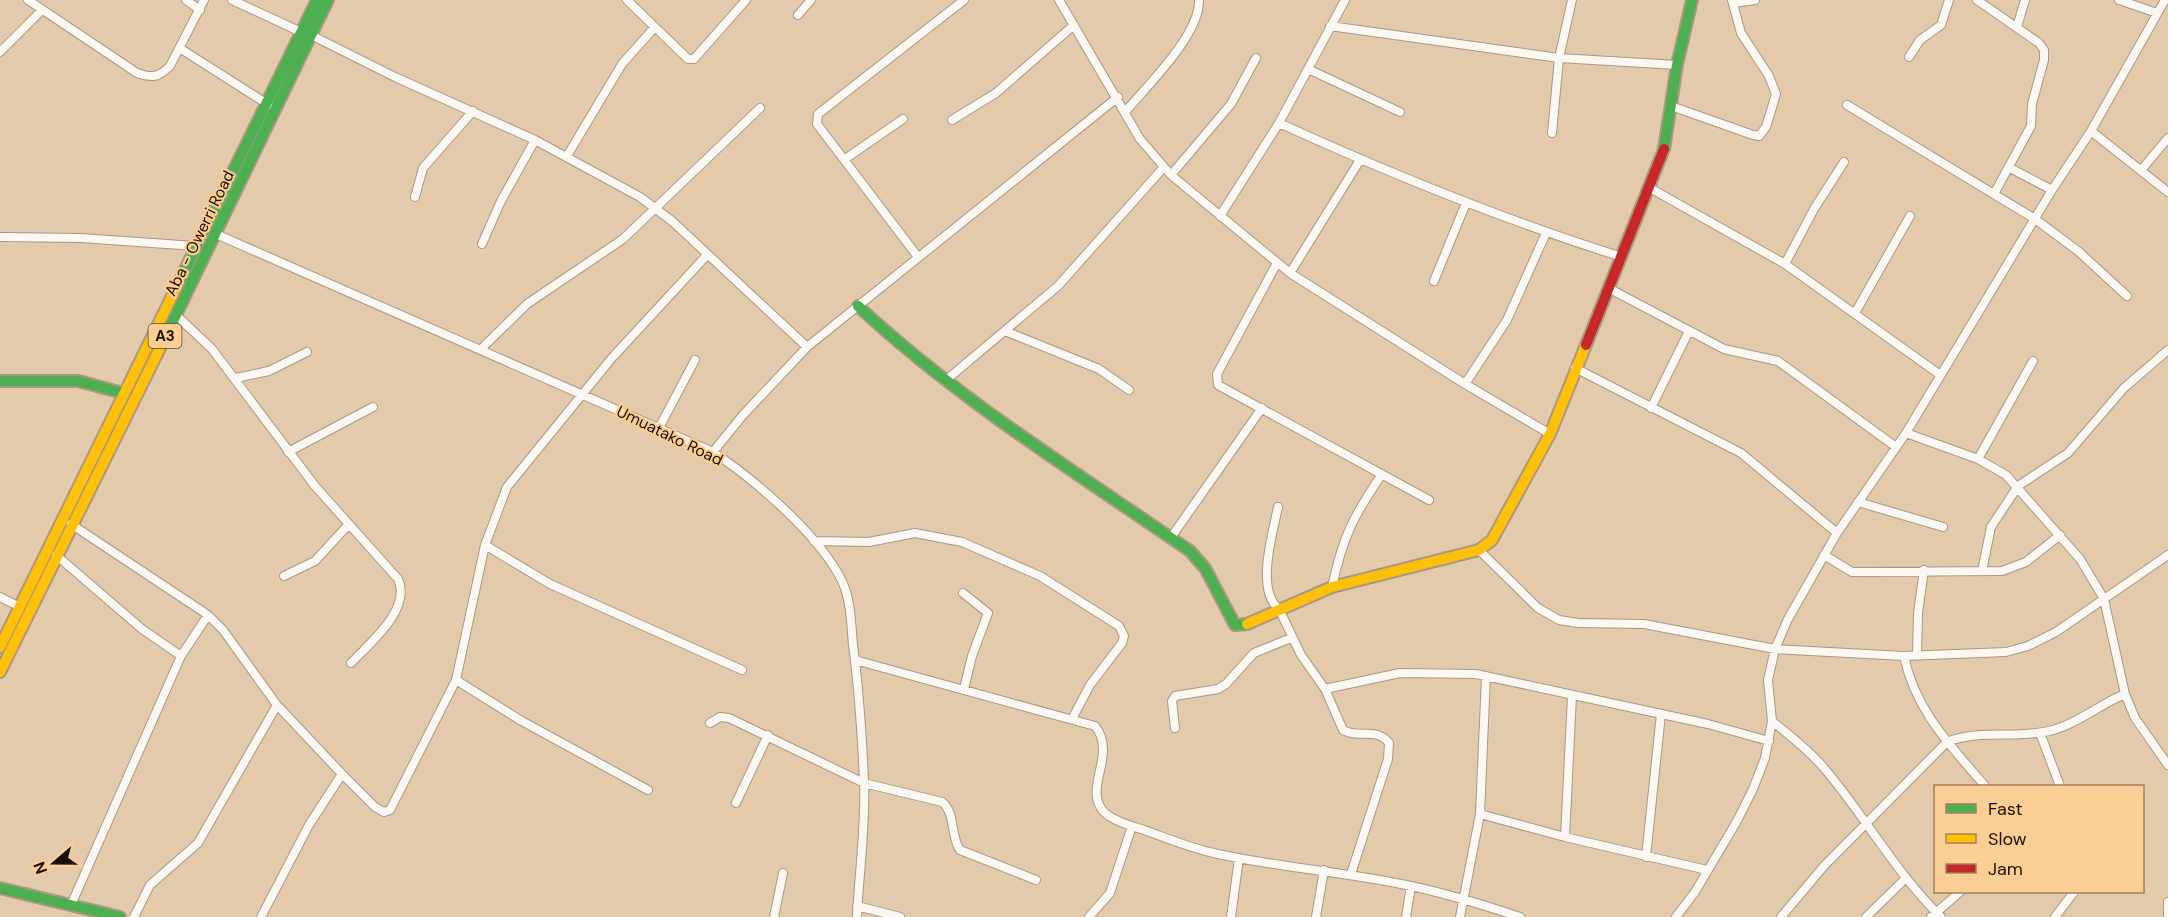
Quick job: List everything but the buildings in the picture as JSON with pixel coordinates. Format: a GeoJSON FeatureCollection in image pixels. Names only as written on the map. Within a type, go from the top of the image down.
{"type":"FeatureCollection","features":[{"type":"Feature","properties":{"kind":"street"},"geometry":{"type":"LineString","coordinates":[[28,0],[137,73],[152,78],[162,75],[181,49],[204,0]]}},
{"type":"Feature","properties":{"kind":"street"},"geometry":{"type":"LineString","coordinates":[[186,0],[200,10]]}},
{"type":"Feature","properties":{"kind":"street"},"geometry":{"type":"LineString","coordinates":[[232,0],[535,140],[567,156],[655,208],[807,347]]}},
{"type":"Feature","properties":{"kind":"street","name":"Aba - Owerri Road"},"geometry":{"type":"LineString","coordinates":[[306,34],[317,0]]}},
{"type":"Feature","properties":{"kind":"street","name":"Aba - Owerri Road"},"geometry":{"type":"LineString","coordinates":[[0,647],[195,246],[306,34],[328,0]]}},
{"type":"Feature","properties":{"kind":"street"},"geometry":{"type":"LineString","coordinates":[[627,0],[688,59],[694,59],[746,0]]}},
{"type":"Feature","properties":{"kind":"street"},"geometry":{"type":"LineString","coordinates":[[798,15],[811,0]]}},
{"type":"Feature","properties":{"kind":"street"},"geometry":{"type":"LineString","coordinates":[[918,257],[817,124],[818,114],[964,0]]}},
{"type":"Feature","properties":{"kind":"street"},"geometry":{"type":"LineString","coordinates":[[1059,0],[1118,97],[1140,139],[1171,175],[1290,273],[1465,384],[1550,434]]}},
{"type":"Feature","properties":{"kind":"street"},"geometry":{"type":"LineString","coordinates":[[1125,112],[1178,49],[1195,19],[1199,0]]}},
{"type":"Feature","properties":{"kind":"street"},"geometry":{"type":"LineString","coordinates":[[1220,216],[1279,123],[1345,0]]}},
{"type":"Feature","properties":{"kind":"street"},"geometry":{"type":"LineString","coordinates":[[1552,133],[1559,57],[1572,0]]}},
{"type":"Feature","properties":{"kind":"street"},"geometry":{"type":"LineString","coordinates":[[858,306],[900,346],[945,381],[1030,442],[1172,536],[1199,559],[1235,625],[1244,625],[1332,587],[1479,550],[1492,540],[1550,434],[1650,188],[1663,153],[1677,65],[1692,0]]}},
{"type":"Feature","properties":{"kind":"street"},"geometry":{"type":"LineString","coordinates":[[1671,106],[1759,136],[1766,127],[1776,94],[1769,76],[1741,33],[1733,2],[1755,0]]}},
{"type":"Feature","properties":{"kind":"street"},"geometry":{"type":"LineString","coordinates":[[1909,57],[1920,40],[1941,25],[1949,0]]}},
{"type":"Feature","properties":{"kind":"street"},"geometry":{"type":"LineString","coordinates":[[1977,0],[2040,43],[2044,50],[2044,60],[2032,104],[2031,126],[1994,194]]}},
{"type":"Feature","properties":{"kind":"street"},"geometry":{"type":"LineString","coordinates":[[2017,27],[2025,0]]}},
{"type":"Feature","properties":{"kind":"street"},"geometry":{"type":"LineString","coordinates":[[2119,0],[2161,7],[2168,12]]}},
{"type":"Feature","properties":{"kind":"street"},"geometry":{"type":"LineString","coordinates":[[1676,917],[1737,821],[1753,789],[1769,741],[1772,722],[1768,680],[1775,649],[1788,619],[1837,533],[1906,432],[2052,190],[2091,131],[2161,7]]}},
{"type":"Feature","properties":{"kind":"street"},"geometry":{"type":"LineString","coordinates":[[0,52],[42,10]]}},
{"type":"Feature","properties":{"kind":"street"},"geometry":{"type":"LineString","coordinates":[[952,120],[996,93],[1074,24]]}},
{"type":"Feature","properties":{"kind":"street"},"geometry":{"type":"LineString","coordinates":[[1330,26],[1404,38],[1559,57],[1677,65]]}},
{"type":"Feature","properties":{"kind":"street"},"geometry":{"type":"LineString","coordinates":[[567,156],[622,64],[654,28]]}},
{"type":"Feature","properties":{"kind":"street"},"geometry":{"type":"LineString","coordinates":[[181,49],[270,106]]}},
{"type":"Feature","properties":{"kind":"street"},"geometry":{"type":"LineString","coordinates":[[1171,175],[1231,104],[1256,58]]}},
{"type":"Feature","properties":{"kind":"street"},"geometry":{"type":"LineString","coordinates":[[1308,69],[1400,112]]}},
{"type":"Feature","properties":{"kind":"street"},"geometry":{"type":"LineString","coordinates":[[713,452],[750,407],[807,347],[1118,97]]}},
{"type":"Feature","properties":{"kind":"street"},"geometry":{"type":"LineString","coordinates":[[1848,105],[2035,219],[2078,251],[2127,296]]}},
{"type":"Feature","properties":{"kind":"street","name":"Aba - Owerri Road"},"geometry":{"type":"LineString","coordinates":[[0,672],[216,234],[270,106]]}},
{"type":"Feature","properties":{"kind":"street"},"geometry":{"type":"LineString","coordinates":[[481,349],[527,304],[623,238],[760,108]]}},
{"type":"Feature","properties":{"kind":"street"},"geometry":{"type":"LineString","coordinates":[[415,197],[423,168],[473,111]]}},
{"type":"Feature","properties":{"kind":"street"},"geometry":{"type":"LineString","coordinates":[[845,159],[903,119]]}},
{"type":"Feature","properties":{"kind":"street"},"geometry":{"type":"LineString","coordinates":[[1279,123],[1360,160],[1466,202],[1546,233],[1622,257]]}},
{"type":"Feature","properties":{"kind":"street"},"geometry":{"type":"LineString","coordinates":[[2091,131],[2142,169],[2168,192]]}},
{"type":"Feature","properties":{"kind":"street"},"geometry":{"type":"LineString","coordinates":[[2142,169],[2168,138]]}},
{"type":"Feature","properties":{"kind":"street"},"geometry":{"type":"LineString","coordinates":[[482,244],[501,201],[535,140]]}},
{"type":"Feature","properties":{"kind":"street"},"geometry":{"type":"LineString","coordinates":[[1290,273],[1360,160]]}},
{"type":"Feature","properties":{"kind":"street"},"geometry":{"type":"LineString","coordinates":[[1785,264],[1814,209],[1844,162]]}},
{"type":"Feature","properties":{"kind":"street"},"geometry":{"type":"LineString","coordinates":[[945,381],[1058,286],[1164,167]]}},
{"type":"Feature","properties":{"kind":"street"},"geometry":{"type":"LineString","coordinates":[[2010,168],[2052,190]]}},
{"type":"Feature","properties":{"kind":"street"},"geometry":{"type":"LineString","coordinates":[[1650,188],[1785,264],[1939,374]]}},
{"type":"Feature","properties":{"kind":"street"},"geometry":{"type":"LineString","coordinates":[[1434,281],[1466,202]]}},
{"type":"Feature","properties":{"kind":"street"},"geometry":{"type":"LineString","coordinates":[[1855,313],[1910,216]]}},
{"type":"Feature","properties":{"kind":"street"},"geometry":{"type":"LineString","coordinates":[[1465,384],[1507,320],[1546,233]]}},
{"type":"Feature","properties":{"kind":"street","name":"Umuatako Road"},"geometry":{"type":"LineString","coordinates":[[216,234],[583,395],[660,426],[713,452],[753,481],[814,541],[834,566],[843,582],[849,607],[864,783],[857,917]]}},
{"type":"Feature","properties":{"kind":"street"},"geometry":{"type":"LineString","coordinates":[[0,237],[81,238],[195,246]]}},
{"type":"Feature","properties":{"kind":"street"},"geometry":{"type":"LineString","coordinates":[[71,524],[208,615],[223,630],[277,705],[375,807],[384,812],[390,810],[456,680],[485,545],[507,487],[525,461],[583,395],[626,341],[707,255]]}},
{"type":"Feature","properties":{"kind":"street"},"geometry":{"type":"LineString","coordinates":[[1277,263],[1217,374],[1216,381],[1221,389],[1262,408],[1429,500]]}},
{"type":"Feature","properties":{"kind":"street"},"geometry":{"type":"LineString","coordinates":[[1610,289],[1724,350],[1778,361],[1896,447]]}},
{"type":"Feature","properties":{"kind":"street"},"geometry":{"type":"LineString","coordinates":[[176,315],[199,335],[236,378],[288,452],[398,579],[401,593],[389,621],[351,663]]}},
{"type":"Feature","properties":{"kind":"street"},"geometry":{"type":"LineString","coordinates":[[1005,331],[1099,369],[1129,390]]}},
{"type":"Feature","properties":{"kind":"street"},"geometry":{"type":"LineString","coordinates":[[1651,408],[1689,332]]}},
{"type":"Feature","properties":{"kind":"street"},"geometry":{"type":"LineString","coordinates":[[1982,571],[1991,526],[2018,486],[2068,453],[2124,387],[2168,350]]}},
{"type":"Feature","properties":{"kind":"street"},"geometry":{"type":"LineString","coordinates":[[236,378],[269,371],[307,352]]}},
{"type":"Feature","properties":{"kind":"street"},"geometry":{"type":"LineString","coordinates":[[660,426],[695,360]]}},
{"type":"Feature","properties":{"kind":"street"},"geometry":{"type":"LineString","coordinates":[[1978,459],[2033,361]]}},
{"type":"Feature","properties":{"kind":"street"},"geometry":{"type":"LineString","coordinates":[[1575,368],[1741,453],[1837,533]]}},
{"type":"Feature","properties":{"kind":"street"},"geometry":{"type":"LineString","coordinates":[[0,381],[57,379],[90,382],[123,393]]}},
{"type":"Feature","properties":{"kind":"street"},"geometry":{"type":"LineString","coordinates":[[288,452],[374,407]]}},
{"type":"Feature","properties":{"kind":"street"},"geometry":{"type":"LineString","coordinates":[[1172,536],[1262,408]]}},
{"type":"Feature","properties":{"kind":"street"},"geometry":{"type":"LineString","coordinates":[[1906,432],[1994,466],[2018,486],[2080,559],[2104,599],[2125,694],[2140,726],[2168,765]]}},
{"type":"Feature","properties":{"kind":"street"},"geometry":{"type":"LineString","coordinates":[[1332,587],[1344,537],[1354,516],[1382,474]]}},
{"type":"Feature","properties":{"kind":"street"},"geometry":{"type":"LineString","coordinates":[[1858,502],[1943,526]]}},
{"type":"Feature","properties":{"kind":"street"},"geometry":{"type":"LineString","coordinates":[[1278,507],[1267,579],[1272,603],[1279,609],[1291,638],[1325,689],[1343,730],[1352,734],[1377,734],[1389,743],[1388,759],[1351,874]]}},
{"type":"Feature","properties":{"kind":"street"},"geometry":{"type":"LineString","coordinates":[[284,576],[315,561],[349,524]]}},
{"type":"Feature","properties":{"kind":"street"},"geometry":{"type":"LineString","coordinates":[[814,541],[869,542],[915,533],[962,542],[1040,576],[1119,626],[1124,636],[1122,642],[1090,685],[1072,718]]}},
{"type":"Feature","properties":{"kind":"street"},"geometry":{"type":"LineString","coordinates":[[1824,555],[1851,572],[2011,570],[2060,535]]}},
{"type":"Feature","properties":{"kind":"street"},"geometry":{"type":"LineString","coordinates":[[485,545],[550,584],[742,670]]}},
{"type":"Feature","properties":{"kind":"street"},"geometry":{"type":"LineString","coordinates":[[1479,550],[1538,608],[1559,620],[1578,623],[1644,624],[1775,649],[1904,656],[2006,652],[2028,646],[2056,632],[2168,555]]}},
{"type":"Feature","properties":{"kind":"street"},"geometry":{"type":"LineString","coordinates":[[56,555],[142,629],[181,656]]}},
{"type":"Feature","properties":{"kind":"street"},"geometry":{"type":"LineString","coordinates":[[1917,656],[1918,613],[1924,570]]}},
{"type":"Feature","properties":{"kind":"street"},"geometry":{"type":"LineString","coordinates":[[963,593],[988,613],[972,656],[964,689]]}},
{"type":"Feature","properties":{"kind":"street"},"geometry":{"type":"LineString","coordinates":[[0,597],[20,608]]}},
{"type":"Feature","properties":{"kind":"street"},"geometry":{"type":"LineString","coordinates":[[71,905],[181,656],[208,615]]}},
{"type":"Feature","properties":{"kind":"street"},"geometry":{"type":"LineString","coordinates":[[1175,728],[1172,702],[1175,696],[1218,689],[1237,674],[1254,653],[1291,638]]}},
{"type":"Feature","properties":{"kind":"street"},"geometry":{"type":"LineString","coordinates":[[1904,656],[1914,693],[1947,742],[1984,785]]}},
{"type":"Feature","properties":{"kind":"street"},"geometry":{"type":"LineString","coordinates":[[855,660],[1095,726],[1102,736],[1104,746],[1096,794],[1099,806],[1106,814],[1132,826],[1194,848],[1239,858],[1351,874],[1411,886],[1462,898],[1520,917]]}},
{"type":"Feature","properties":{"kind":"street"},"geometry":{"type":"LineString","coordinates":[[1325,689],[1400,673],[1486,676],[1661,714],[1769,741]]}},
{"type":"Feature","properties":{"kind":"street"},"geometry":{"type":"LineString","coordinates":[[1460,917],[1480,813],[1486,676]]}},
{"type":"Feature","properties":{"kind":"street"},"geometry":{"type":"LineString","coordinates":[[456,680],[520,720],[648,790]]}},
{"type":"Feature","properties":{"kind":"street"},"geometry":{"type":"LineString","coordinates":[[1781,917],[1824,866],[1947,742],[1973,734],[2040,733],[2061,727],[2125,694]]}},
{"type":"Feature","properties":{"kind":"street"},"geometry":{"type":"LineString","coordinates":[[1565,837],[1572,696]]}},
{"type":"Feature","properties":{"kind":"street"},"geometry":{"type":"LineString","coordinates":[[134,917],[150,885],[198,843],[277,705]]}},
{"type":"Feature","properties":{"kind":"street"},"geometry":{"type":"LineString","coordinates":[[1646,857],[1661,714]]}},
{"type":"Feature","properties":{"kind":"street"},"geometry":{"type":"LineString","coordinates":[[710,723],[720,717],[729,718],[864,783],[942,802],[950,811],[954,839],[960,850],[1036,880]]}},
{"type":"Feature","properties":{"kind":"street"},"geometry":{"type":"LineString","coordinates":[[1772,722],[1825,769],[1905,879],[1936,915],[1958,893]]}},
{"type":"Feature","properties":{"kind":"street"},"geometry":{"type":"LineString","coordinates":[[2040,733],[2060,785]]}},
{"type":"Feature","properties":{"kind":"street"},"geometry":{"type":"LineString","coordinates":[[736,803],[768,735]]}},
{"type":"Feature","properties":{"kind":"street"},"geometry":{"type":"LineString","coordinates":[[261,917],[309,825],[342,774]]}},
{"type":"Feature","properties":{"kind":"street"},"geometry":{"type":"LineString","coordinates":[[1480,813],[1565,837],[1707,870]]}},
{"type":"Feature","properties":{"kind":"street"},"geometry":{"type":"LineString","coordinates":[[1089,917],[1110,893],[1132,826]]}},
{"type":"Feature","properties":{"kind":"street"},"geometry":{"type":"LineString","coordinates":[[1231,917],[1239,858]]}},
{"type":"Feature","properties":{"kind":"street"},"geometry":{"type":"LineString","coordinates":[[1316,917],[1324,870]]}},
{"type":"Feature","properties":{"kind":"street"},"geometry":{"type":"LineString","coordinates":[[774,917],[783,873]]}},
{"type":"Feature","properties":{"kind":"street"},"geometry":{"type":"LineString","coordinates":[[1866,917],[1905,879]]}},
{"type":"Feature","properties":{"kind":"street"},"geometry":{"type":"LineString","coordinates":[[1406,917],[1411,886]]}},
{"type":"Feature","properties":{"kind":"street"},"geometry":{"type":"LineString","coordinates":[[0,888],[71,905],[87,913],[120,917]]}},
{"type":"Feature","properties":{"kind":"street"},"geometry":{"type":"LineString","coordinates":[[2055,917],[2073,893]]}},
{"type":"Feature","properties":{"kind":"street"},"geometry":{"type":"LineString","coordinates":[[2168,902],[2168,914]]}},
{"type":"Feature","properties":{"kind":"street"},"geometry":{"type":"LineString","coordinates":[[858,906],[900,917]]}},
{"type":"Feature","properties":{"kind":"traffic: fast"},"geometry":{"type":"LineString","coordinates":[[177,286],[317,0]]}},
{"type":"Feature","properties":{"kind":"traffic: fast"},"geometry":{"type":"LineString","coordinates":[[160,348],[328,0]]}},
{"type":"Feature","properties":{"kind":"traffic: fast"},"geometry":{"type":"LineString","coordinates":[[1664,149],[1677,65],[1692,0]]}},
{"type":"Feature","properties":{"kind":"traffic: fast"},"geometry":{"type":"LineString","coordinates":[[858,306],[937,373],[978,404],[1190,551],[1205,568],[1235,625],[1247,624]]}},
{"type":"Feature","properties":{"kind":"traffic: fast"},"geometry":{"type":"LineString","coordinates":[[0,381],[78,381],[123,393]]}},
{"type":"Feature","properties":{"kind":"traffic: fast"},"geometry":{"type":"LineString","coordinates":[[0,888],[120,917]]}},
{"type":"Feature","properties":{"kind":"traffic: slow"},"geometry":{"type":"LineString","coordinates":[[0,647],[177,286]]}},
{"type":"Feature","properties":{"kind":"traffic: slow"},"geometry":{"type":"LineString","coordinates":[[1247,624],[1332,587],[1479,550],[1492,540],[1550,434],[1586,345]]}},
{"type":"Feature","properties":{"kind":"traffic: slow"},"geometry":{"type":"LineString","coordinates":[[0,672],[160,348]]}},
{"type":"Feature","properties":{"kind":"traffic: jam"},"geometry":{"type":"LineString","coordinates":[[1586,345],[1664,149]]}}]}
